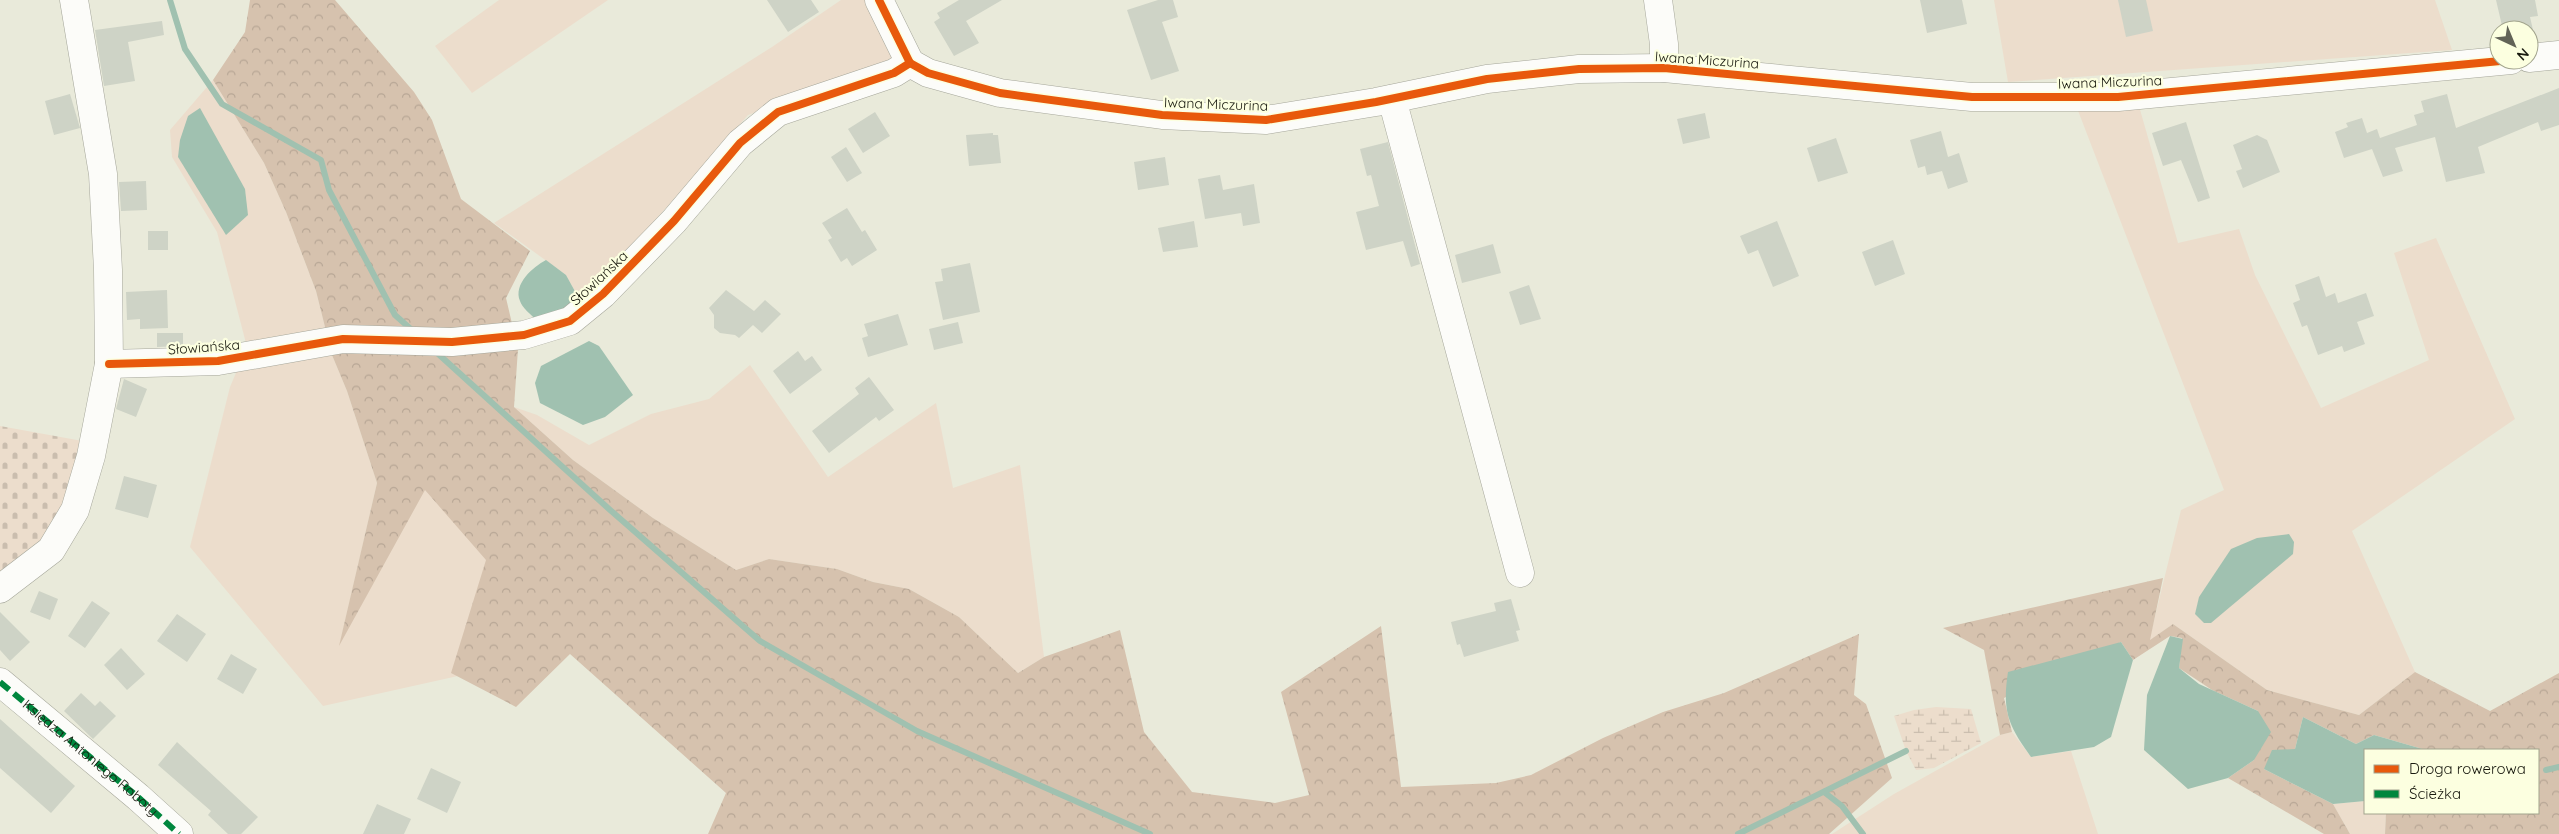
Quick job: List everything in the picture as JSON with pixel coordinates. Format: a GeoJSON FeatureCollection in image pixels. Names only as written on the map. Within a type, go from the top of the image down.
{"type":"FeatureCollection","features":[{"type":"Feature","properties":{"kind":"street"},"geometry":{"type":"LineString","coordinates":[[0,590],[51,550],[75,510],[91,456],[109,364],[108,270],[103,174],[74,0]]}},
{"type":"Feature","properties":{"kind":"street"},"geometry":{"type":"LineString","coordinates":[[879,0],[910,63]]}},
{"type":"Feature","properties":{"kind":"street","name":"Iwana Miczurina"},"geometry":{"type":"LineString","coordinates":[[1658,0],[1664,44],[1664,68]]}},
{"type":"Feature","properties":{"kind":"street"},"geometry":{"type":"LineString","coordinates":[[2539,57],[2559,56]]}},
{"type":"Feature","properties":{"kind":"street","name":"Iwana Miczurina"},"geometry":{"type":"LineString","coordinates":[[910,63],[928,73],[1000,92],[1162,115],[1266,120],[1392,99],[1487,79],[1579,69],[1664,68],[1972,97],[2118,97],[2489,62]]}},
{"type":"Feature","properties":{"kind":"street","name":"Słowiańska"},"geometry":{"type":"LineString","coordinates":[[109,364],[218,361],[342,339],[452,342],[524,335],[570,321],[603,294],[674,221],[740,143],[778,112],[894,73],[910,63]]}},
{"type":"Feature","properties":{"kind":"street"},"geometry":{"type":"LineString","coordinates":[[1392,99],[1520,573]]}},
{"type":"Feature","properties":{"kind":"street","name":"Księdza Antoniego Roboty"},"geometry":{"type":"LineString","coordinates":[[0,682],[138,797],[178,834]]}},
{"type":"Feature","properties":{"kind":"green space"},"geometry":{"type":"Polygon","coordinates":[[[250,0],[335,0],[414,92],[432,120],[461,199],[530,251],[506,298],[518,349],[514,407],[573,460],[653,518],[736,570],[769,559],[837,569],[873,582],[909,589],[959,617],[1018,673],[1044,657],[1120,630],[1144,732],[1192,792],[1275,803],[1309,795],[1281,692],[1381,626],[1401,787],[1496,783],[1531,775],[1603,738],[1663,712],[1724,693],[1859,634],[1854,695],[1866,704],[1892,778],[1829,834],[708,834],[726,793],[570,654],[516,707],[451,673],[486,560],[425,490],[339,646],[377,483],[347,391],[332,355],[316,291],[286,212],[264,163],[213,80],[245,32],[250,0]]]}},
{"type":"Feature","properties":{"kind":"green space"},"geometry":{"type":"Polygon","coordinates":[[[499,0],[608,0],[472,93],[435,46],[499,0]]]}},
{"type":"Feature","properties":{"kind":"green space"},"geometry":{"type":"Polygon","coordinates":[[[841,0],[870,0],[899,58],[748,115],[590,294],[577,295],[566,275],[494,223],[772,47],[841,0]]]}},
{"type":"Feature","properties":{"kind":"green space"},"geometry":{"type":"Polygon","coordinates":[[[1994,0],[2435,0],[2452,50],[2008,82],[1994,0]]]}},
{"type":"Feature","properties":{"kind":"green space"},"geometry":{"type":"Polygon","coordinates":[[[213,80],[264,163],[286,212],[316,291],[332,355],[347,391],[377,483],[340,643],[428,477],[503,555],[467,674],[323,706],[190,547],[230,387],[247,347],[217,232],[172,157],[170,130],[213,80]]]}},
{"type":"Feature","properties":{"kind":"green space"},"geometry":{"type":"Polygon","coordinates":[[[2139,106],[2178,243],[2239,229],[2255,275],[2321,408],[2429,360],[2394,253],[2436,238],[2515,419],[2352,531],[2415,672],[2359,715],[2267,690],[2173,624],[2149,641],[2181,510],[2224,490],[2077,108],[2139,106]]]}},
{"type":"Feature","properties":{"kind":"green space"},"geometry":{"type":"Polygon","coordinates":[[[750,365],[828,477],[936,403],[953,488],[1020,465],[1044,657],[1018,673],[959,617],[909,589],[873,582],[837,569],[769,559],[736,570],[653,518],[573,460],[514,407],[537,415],[589,445],[651,414],[709,399],[750,365]]]}},
{"type":"Feature","properties":{"kind":"green space"},"geometry":{"type":"Polygon","coordinates":[[[0,426],[88,442],[66,513],[45,543],[0,576],[0,426]]]}},
{"type":"Feature","properties":{"kind":"green space"},"geometry":{"type":"Polygon","coordinates":[[[2163,578],[2150,640],[2173,624],[2267,690],[2359,715],[2415,672],[2490,711],[2559,673],[2559,834],[2385,834],[2386,814],[2539,814],[2539,749],[2423,749],[2374,735],[2356,744],[2303,717],[2295,749],[2264,769],[2333,804],[2350,834],[2324,834],[2228,778],[2254,760],[2258,711],[2212,690],[2179,668],[2182,638],[2170,636],[2133,660],[2121,642],[2004,698],[2012,732],[2000,735],[1984,650],[1943,628],[2163,578]]]}},
{"type":"Feature","properties":{"kind":"green space"},"geometry":{"type":"Polygon","coordinates":[[[1936,707],[1971,709],[1981,743],[1934,768],[1916,770],[1906,751],[1894,716],[1914,710],[1936,707]]]}},
{"type":"Feature","properties":{"kind":"green space"},"geometry":{"type":"Polygon","coordinates":[[[2012,732],[2031,757],[2071,751],[2098,834],[1832,834],[1894,794],[2000,735],[2012,732]]]}},
{"type":"Feature","properties":{"kind":"green space"},"geometry":{"type":"Polygon","coordinates":[[[2364,801],[2364,814],[2386,814],[2385,834],[2350,834],[2333,804],[2364,801]]]}},
{"type":"Feature","properties":{"kind":"shaded area"},"geometry":{"type":"Polygon","coordinates":[[[200,108],[245,189],[248,215],[226,235],[178,157],[180,140],[188,116],[200,108]]]}},
{"type":"Feature","properties":{"kind":"shaded area"},"geometry":{"type":"Polygon","coordinates":[[[546,260],[566,275],[577,295],[566,308],[536,320],[521,304],[519,288],[530,272],[546,260]]]}},
{"type":"Feature","properties":{"kind":"shaded area"},"geometry":{"type":"Polygon","coordinates":[[[589,341],[599,346],[633,395],[605,417],[583,425],[540,403],[535,383],[541,366],[589,341]]]}},
{"type":"Feature","properties":{"kind":"shaded area"},"geometry":{"type":"Polygon","coordinates":[[[2289,534],[2294,542],[2293,554],[2211,623],[2204,623],[2195,614],[2199,597],[2231,549],[2257,538],[2289,534]]]}},
{"type":"Feature","properties":{"kind":"shaded area"},"geometry":{"type":"Polygon","coordinates":[[[2170,636],[2183,639],[2179,668],[2199,684],[2258,711],[2271,732],[2254,760],[2228,778],[2188,789],[2144,750],[2147,695],[2170,636]]]}},
{"type":"Feature","properties":{"kind":"shaded area"},"geometry":{"type":"Polygon","coordinates":[[[2121,642],[2133,660],[2111,737],[2094,747],[2031,757],[2017,736],[2009,717],[2006,697],[2008,672],[2121,642]]]}},
{"type":"Feature","properties":{"kind":"shaded area"},"geometry":{"type":"Polygon","coordinates":[[[2303,717],[2356,744],[2374,735],[2423,749],[2364,749],[2364,801],[2333,804],[2264,769],[2272,750],[2295,749],[2303,717]]]}},
{"type":"Feature","properties":{"kind":"building"},"geometry":{"type":"Polygon","coordinates":[[[767,0],[811,0],[819,12],[788,32],[767,0]]]}},
{"type":"Feature","properties":{"kind":"building"},"geometry":{"type":"Polygon","coordinates":[[[959,0],[1002,0],[966,21],[979,43],[954,56],[934,22],[940,18],[937,13],[959,0]]]}},
{"type":"Feature","properties":{"kind":"building"},"geometry":{"type":"Polygon","coordinates":[[[1158,0],[1173,0],[1178,17],[1162,22],[1179,71],[1151,80],[1127,10],[1158,0]]]}},
{"type":"Feature","properties":{"kind":"building"},"geometry":{"type":"Polygon","coordinates":[[[1920,0],[1962,0],[1967,24],[1927,33],[1920,0]]]}},
{"type":"Feature","properties":{"kind":"building"},"geometry":{"type":"Polygon","coordinates":[[[2118,0],[2146,0],[2153,31],[2126,37],[2118,0]]]}},
{"type":"Feature","properties":{"kind":"building"},"geometry":{"type":"Polygon","coordinates":[[[2496,0],[2535,0],[2538,16],[2530,17],[2531,20],[2501,20],[2496,0]]]}},
{"type":"Feature","properties":{"kind":"building"},"geometry":{"type":"Polygon","coordinates":[[[162,21],[164,35],[128,42],[135,81],[104,86],[95,30],[162,21]]]}},
{"type":"Feature","properties":{"kind":"building"},"geometry":{"type":"Polygon","coordinates":[[[2559,88],[2559,125],[2541,131],[2538,122],[2478,147],[2485,173],[2446,182],[2435,137],[2395,148],[2403,171],[2383,177],[2372,149],[2344,158],[2335,132],[2348,127],[2346,123],[2362,118],[2367,133],[2377,129],[2380,138],[2417,125],[2414,115],[2424,112],[2421,101],[2447,94],[2456,128],[2559,88]]]}},
{"type":"Feature","properties":{"kind":"building"},"geometry":{"type":"Polygon","coordinates":[[[70,94],[80,128],[54,135],[45,101],[70,94]]]}},
{"type":"Feature","properties":{"kind":"building"},"geometry":{"type":"Polygon","coordinates":[[[875,112],[890,136],[863,153],[848,129],[875,112]]]}},
{"type":"Feature","properties":{"kind":"building"},"geometry":{"type":"Polygon","coordinates":[[[1705,113],[1710,138],[1683,144],[1677,119],[1705,113]]]}},
{"type":"Feature","properties":{"kind":"building"},"geometry":{"type":"Polygon","coordinates":[[[2186,122],[2210,198],[2198,202],[2181,160],[2163,166],[2152,133],[2186,122]]]}},
{"type":"Feature","properties":{"kind":"building"},"geometry":{"type":"Polygon","coordinates":[[[1941,131],[1948,157],[1959,153],[1968,182],[1948,189],[1942,171],[1927,175],[1925,166],[1918,168],[1910,140],[1941,131]]]}},
{"type":"Feature","properties":{"kind":"building"},"geometry":{"type":"Polygon","coordinates":[[[993,133],[993,135],[998,135],[1001,163],[969,166],[966,135],[993,133]]]}},
{"type":"Feature","properties":{"kind":"building"},"geometry":{"type":"Polygon","coordinates":[[[2257,135],[2267,140],[2280,172],[2243,188],[2236,171],[2242,169],[2233,145],[2257,135]]]}},
{"type":"Feature","properties":{"kind":"building"},"geometry":{"type":"Polygon","coordinates":[[[1836,138],[1848,173],[1818,182],[1807,148],[1836,138]]]}},
{"type":"Feature","properties":{"kind":"building"},"geometry":{"type":"Polygon","coordinates":[[[1388,142],[1420,264],[1411,267],[1403,241],[1366,250],[1356,212],[1379,206],[1371,175],[1367,176],[1360,149],[1388,142]]]}},
{"type":"Feature","properties":{"kind":"building"},"geometry":{"type":"Polygon","coordinates":[[[846,147],[862,173],[847,182],[831,157],[846,147]]]}},
{"type":"Feature","properties":{"kind":"building"},"geometry":{"type":"Polygon","coordinates":[[[1165,157],[1169,185],[1138,190],[1134,162],[1165,157]]]}},
{"type":"Feature","properties":{"kind":"building"},"geometry":{"type":"Polygon","coordinates":[[[1220,175],[1223,190],[1254,184],[1260,223],[1243,226],[1241,213],[1205,219],[1198,179],[1220,175]]]}},
{"type":"Feature","properties":{"kind":"building"},"geometry":{"type":"Polygon","coordinates":[[[146,181],[147,210],[121,211],[119,182],[146,181]]]}},
{"type":"Feature","properties":{"kind":"building"},"geometry":{"type":"Polygon","coordinates":[[[847,208],[862,232],[865,230],[877,250],[852,266],[847,258],[841,262],[828,240],[832,238],[822,223],[847,208]]]}},
{"type":"Feature","properties":{"kind":"building"},"geometry":{"type":"Polygon","coordinates":[[[1194,221],[1198,247],[1163,252],[1158,228],[1194,221]]]}},
{"type":"Feature","properties":{"kind":"building"},"geometry":{"type":"Polygon","coordinates":[[[1777,221],[1799,276],[1773,287],[1758,250],[1748,254],[1740,236],[1777,221]]]}},
{"type":"Feature","properties":{"kind":"building"},"geometry":{"type":"Polygon","coordinates":[[[148,231],[168,231],[168,250],[148,250],[148,231]]]}},
{"type":"Feature","properties":{"kind":"building"},"geometry":{"type":"Polygon","coordinates":[[[1893,240],[1905,274],[1875,286],[1862,252],[1893,240]]]}},
{"type":"Feature","properties":{"kind":"building"},"geometry":{"type":"Polygon","coordinates":[[[1493,244],[1501,273],[1462,283],[1455,255],[1493,244]]]}},
{"type":"Feature","properties":{"kind":"building"},"geometry":{"type":"Polygon","coordinates":[[[970,263],[980,312],[943,320],[935,282],[943,281],[941,269],[970,263]]]}},
{"type":"Feature","properties":{"kind":"building"},"geometry":{"type":"Polygon","coordinates":[[[2319,276],[2326,297],[2335,293],[2338,303],[2366,293],[2374,316],[2357,322],[2365,344],[2344,352],[2342,346],[2318,355],[2307,325],[2302,327],[2293,303],[2300,300],[2295,285],[2319,276]]]}},
{"type":"Feature","properties":{"kind":"building"},"geometry":{"type":"Polygon","coordinates":[[[1529,285],[1541,319],[1520,325],[1509,292],[1529,285]]]}},
{"type":"Feature","properties":{"kind":"building"},"geometry":{"type":"Polygon","coordinates":[[[167,290],[168,328],[140,329],[140,319],[127,320],[126,292],[167,290]]]}},
{"type":"Feature","properties":{"kind":"building"},"geometry":{"type":"Polygon","coordinates":[[[726,290],[754,311],[765,300],[781,314],[762,333],[753,325],[739,338],[735,335],[720,333],[714,328],[714,315],[709,308],[726,290]]]}},
{"type":"Feature","properties":{"kind":"building"},"geometry":{"type":"Polygon","coordinates":[[[898,314],[908,345],[868,357],[862,338],[868,336],[864,324],[898,314]]]}},
{"type":"Feature","properties":{"kind":"building"},"geometry":{"type":"Polygon","coordinates":[[[958,322],[963,343],[934,350],[929,329],[958,322]]]}},
{"type":"Feature","properties":{"kind":"building"},"geometry":{"type":"Polygon","coordinates":[[[157,333],[183,333],[183,346],[157,347],[157,333]]]}},
{"type":"Feature","properties":{"kind":"building"},"geometry":{"type":"Polygon","coordinates":[[[798,351],[805,361],[812,356],[822,370],[790,394],[773,371],[798,351]]]}},
{"type":"Feature","properties":{"kind":"building"},"geometry":{"type":"Polygon","coordinates":[[[869,377],[894,410],[879,421],[876,417],[829,453],[812,431],[859,394],[855,388],[869,377]]]}},
{"type":"Feature","properties":{"kind":"building"},"geometry":{"type":"Polygon","coordinates":[[[124,379],[147,389],[136,417],[116,409],[124,379]]]}},
{"type":"Feature","properties":{"kind":"building"},"geometry":{"type":"Polygon","coordinates":[[[124,476],[157,485],[148,518],[115,509],[124,476]]]}},
{"type":"Feature","properties":{"kind":"building"},"geometry":{"type":"Polygon","coordinates":[[[39,591],[58,599],[50,620],[30,612],[39,591]]]}},
{"type":"Feature","properties":{"kind":"building"},"geometry":{"type":"Polygon","coordinates":[[[1511,599],[1520,630],[1516,631],[1519,641],[1464,657],[1460,644],[1457,645],[1451,622],[1496,611],[1494,603],[1511,599]]]}},
{"type":"Feature","properties":{"kind":"building"},"geometry":{"type":"Polygon","coordinates":[[[92,601],[110,613],[85,648],[68,636],[92,601]]]}},
{"type":"Feature","properties":{"kind":"building"},"geometry":{"type":"Polygon","coordinates":[[[0,612],[30,642],[10,661],[0,650],[0,612]]]}},
{"type":"Feature","properties":{"kind":"building"},"geometry":{"type":"Polygon","coordinates":[[[177,614],[206,634],[187,662],[157,641],[177,614]]]}},
{"type":"Feature","properties":{"kind":"building"},"geometry":{"type":"Polygon","coordinates":[[[121,648],[145,674],[127,690],[104,665],[121,648]]]}},
{"type":"Feature","properties":{"kind":"building"},"geometry":{"type":"Polygon","coordinates":[[[231,654],[257,669],[243,694],[217,679],[231,654]]]}},
{"type":"Feature","properties":{"kind":"building"},"geometry":{"type":"Polygon","coordinates":[[[81,693],[95,706],[100,701],[116,716],[93,739],[64,711],[81,693]]]}},
{"type":"Feature","properties":{"kind":"building"},"geometry":{"type":"Polygon","coordinates":[[[0,719],[75,786],[51,813],[0,768],[0,719]]]}},
{"type":"Feature","properties":{"kind":"building"},"geometry":{"type":"Polygon","coordinates":[[[177,742],[258,817],[241,834],[228,834],[208,815],[211,811],[158,765],[177,742]]]}},
{"type":"Feature","properties":{"kind":"building"},"geometry":{"type":"Polygon","coordinates":[[[431,768],[461,782],[447,813],[417,799],[431,768]]]}},
{"type":"Feature","properties":{"kind":"building"},"geometry":{"type":"Polygon","coordinates":[[[377,804],[411,819],[404,834],[363,834],[377,804]]]}},
{"type":"Feature","properties":{"kind":"waterway"},"geometry":{"type":"LineString","coordinates":[[170,0],[185,49],[222,104],[321,160],[329,190],[395,315],[413,331]]}},
{"type":"Feature","properties":{"kind":"waterway"},"geometry":{"type":"LineString","coordinates":[[435,351],[609,509],[760,641],[917,731],[1150,834]]}},
{"type":"Feature","properties":{"kind":"waterway"},"geometry":{"type":"LineString","coordinates":[[1738,834],[1906,751]]}},
{"type":"Feature","properties":{"kind":"waterway"},"geometry":{"type":"LineString","coordinates":[[2546,770],[2559,767]]}},
{"type":"Feature","properties":{"kind":"waterway"},"geometry":{"type":"LineString","coordinates":[[1824,792],[1842,806],[1863,834]]}},
{"type":"Feature","properties":{"kind":"marked path"},"geometry":{"type":"LineString","coordinates":[[0,682],[138,797],[179,834]]}},
{"type":"Feature","properties":{"kind":"cycle path"},"geometry":{"type":"LineString","coordinates":[[879,0],[910,63]]}},
{"type":"Feature","properties":{"kind":"cycle path"},"geometry":{"type":"LineString","coordinates":[[910,63],[928,73],[1000,93],[1162,115],[1266,120],[1376,102],[1487,79],[1579,69],[1664,68],[1972,97],[2118,97],[2489,62]]}},
{"type":"Feature","properties":{"kind":"cycle path"},"geometry":{"type":"LineString","coordinates":[[109,364],[218,361],[343,339],[452,342],[524,335],[570,321],[603,294],[674,221],[740,143],[778,112],[894,73],[910,63]]}}]}
